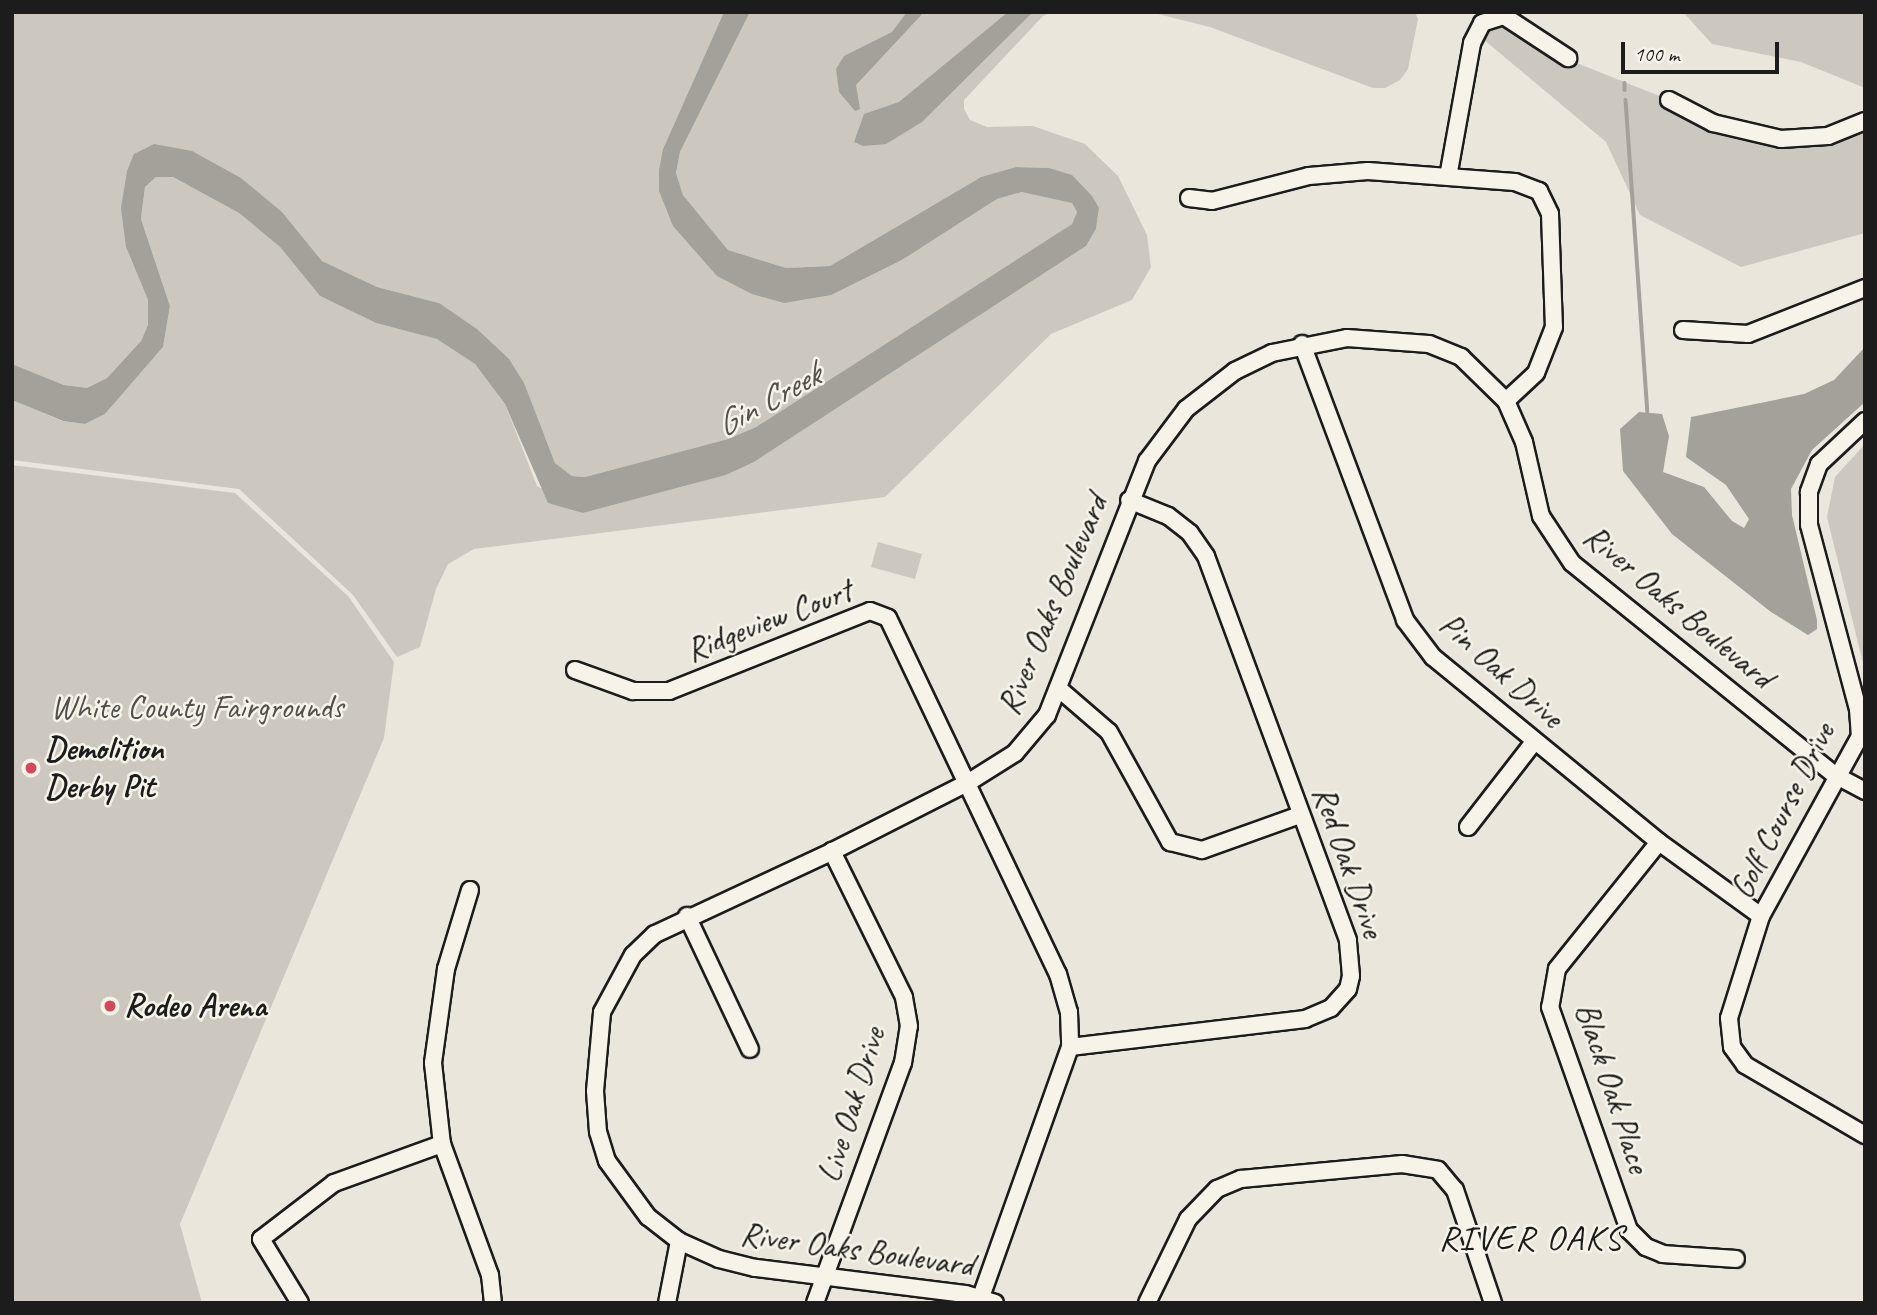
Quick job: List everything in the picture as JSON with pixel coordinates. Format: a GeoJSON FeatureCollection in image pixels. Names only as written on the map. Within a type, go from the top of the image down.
{"type":"FeatureCollection","features":[{"type":"Feature","properties":{"kind":"street"},"geometry":{"type":"LineString","coordinates":[[1448,177],[1472,43],[1482,23],[1504,16],[1569,58]]}},
{"type":"Feature","properties":{"kind":"street"},"geometry":{"type":"LineString","coordinates":[[1670,100],[1713,123],[1781,139],[1828,136],[1865,121]]}},
{"type":"Feature","properties":{"kind":"street"},"geometry":{"type":"LineString","coordinates":[[1189,198],[1212,201],[1338,172],[1448,177],[1529,185],[1539,191],[1550,214],[1555,314],[1551,340],[1536,373],[1506,401]]}},
{"type":"Feature","properties":{"kind":"street"},"geometry":{"type":"LineString","coordinates":[[1683,330],[1748,334],[1865,288]]}},
{"type":"Feature","properties":{"kind":"street","name":"River Oaks Boulevard"},"geometry":{"type":"LineString","coordinates":[[985,1301],[719,1259],[679,1241],[648,1217],[607,1161],[598,1132],[595,1091],[602,1012],[633,955],[655,934],[687,916],[832,851],[969,782],[1015,753],[1033,735],[1058,688],[1129,500],[1168,428],[1209,387],[1272,353],[1302,344],[1347,338],[1429,344],[1461,356],[1506,401],[1524,442],[1541,516],[1566,556],[1835,775],[1865,791]]}},
{"type":"Feature","properties":{"kind":"street","name":"Pin Oak Drive"},"geometry":{"type":"LineString","coordinates":[[1302,344],[1405,620],[1433,657],[1659,842],[1761,916]]}},
{"type":"Feature","properties":{"kind":"street","name":"Golf Course Drive"},"geometry":{"type":"LineString","coordinates":[[1865,421],[1819,464],[1809,492],[1809,525],[1860,726],[1856,746],[1835,775],[1761,916],[1729,1018],[1732,1047],[1745,1065],[1865,1135]]}},
{"type":"Feature","properties":{"kind":"street","name":"Red Oak Drive"},"geometry":{"type":"LineString","coordinates":[[1070,1047],[1305,1019],[1341,999],[1351,976],[1351,951],[1206,556],[1179,525],[1129,500]]}},
{"type":"Feature","properties":{"kind":"street","name":"Ridgeview Court"},"geometry":{"type":"LineString","coordinates":[[575,670],[633,691],[669,691],[870,611],[880,612],[888,618],[969,782]]}},
{"type":"Feature","properties":{"kind":"street"},"geometry":{"type":"LineString","coordinates":[[1058,688],[1109,732],[1170,842],[1202,850],[1300,815]]}},
{"type":"Feature","properties":{"kind":"street"},"geometry":{"type":"LineString","coordinates":[[1468,827],[1534,742]]}},
{"type":"Feature","properties":{"kind":"street"},"geometry":{"type":"LineString","coordinates":[[969,782],[1058,974],[1069,1012],[1070,1047],[985,1301]]}},
{"type":"Feature","properties":{"kind":"street","name":"Black Oak Place"},"geometry":{"type":"LineString","coordinates":[[1659,842],[1558,969],[1550,1007],[1629,1230],[1646,1247],[1663,1254],[1736,1259]]}},
{"type":"Feature","properties":{"kind":"street","name":"Live Oak Drive"},"geometry":{"type":"LineString","coordinates":[[815,1303],[903,1063],[909,1026],[904,997],[832,851]]}},
{"type":"Feature","properties":{"kind":"street"},"geometry":{"type":"LineString","coordinates":[[470,890],[446,969],[434,1046],[442,1143],[489,1275],[493,1303]]}},
{"type":"Feature","properties":{"kind":"street"},"geometry":{"type":"LineString","coordinates":[[687,916],[750,1049]]}},
{"type":"Feature","properties":{"kind":"street"},"geometry":{"type":"LineString","coordinates":[[300,1303],[261,1239],[334,1183],[442,1143]]}},
{"type":"Feature","properties":{"kind":"street"},"geometry":{"type":"LineString","coordinates":[[1147,1303],[1188,1219],[1217,1189],[1241,1179],[1402,1164],[1438,1170],[1455,1190],[1493,1303]]}},
{"type":"Feature","properties":{"kind":"street"},"geometry":{"type":"LineString","coordinates":[[667,1303],[679,1241]]}},
{"type":"Feature","properties":{"kind":"green space"},"geometry":{"type":"Polygon","coordinates":[[[12,12],[724,12],[663,149],[673,226],[831,294],[902,260],[997,199],[1022,192],[1053,196],[1072,203],[1077,212],[1072,224],[756,427],[728,439],[585,477],[572,476],[555,463],[545,437],[439,303],[377,287],[322,261],[282,212],[154,144],[126,247],[148,300],[148,325],[141,341],[107,378],[87,388],[64,385],[12,364],[12,12]]]}},
{"type":"Feature","properties":{"kind":"green space"},"geometry":{"type":"Polygon","coordinates":[[[750,12],[1052,12],[1043,16],[964,100],[964,109],[970,120],[987,127],[1033,126],[1085,144],[1118,176],[1147,235],[1151,267],[1132,300],[1051,334],[885,497],[474,549],[448,564],[436,589],[420,647],[397,657],[353,595],[239,489],[12,460],[12,400],[62,421],[85,424],[105,414],[163,347],[170,306],[141,219],[145,187],[156,177],[173,177],[239,213],[280,247],[320,296],[376,323],[438,339],[475,364],[505,404],[537,486],[583,513],[726,475],[754,462],[1086,246],[1096,229],[1099,208],[1049,168],[1016,167],[981,177],[830,266],[786,268],[728,250],[683,195],[676,173],[680,152],[750,12]]]}},
{"type":"Feature","properties":{"kind":"green space"},"geometry":{"type":"Polygon","coordinates":[[[1150,12],[1415,12],[1418,19],[1408,69],[1400,80],[1385,88],[1373,88],[1210,27],[1150,12]]]}},
{"type":"Feature","properties":{"kind":"green space"},"geometry":{"type":"Polygon","coordinates":[[[1683,12],[1865,12],[1865,88],[1801,62],[1712,44],[1683,12]]]}},
{"type":"Feature","properties":{"kind":"green space"},"geometry":{"type":"Polygon","coordinates":[[[1497,21],[1574,62],[1662,97],[1665,106],[1712,131],[1808,148],[1840,142],[1865,128],[1865,233],[1741,267],[1640,215],[1606,142],[1483,39],[1486,28],[1497,21]]]}},
{"type":"Feature","properties":{"kind":"green space"},"geometry":{"type":"Polygon","coordinates":[[[1865,444],[1865,671],[1827,517],[1835,477],[1865,444]]]}},
{"type":"Feature","properties":{"kind":"green space","name":"White County Fairgrounds"},"geometry":{"type":"Polygon","coordinates":[[[12,465],[235,493],[348,596],[394,662],[384,738],[180,1224],[202,1303],[12,1303],[12,465]]]}},
{"type":"Feature","properties":{"kind":"green space"},"geometry":{"type":"Polygon","coordinates":[[[878,542],[922,554],[915,579],[871,567],[878,542]]]}},
{"type":"Feature","properties":{"kind":"shaded area"},"geometry":{"type":"Polygon","coordinates":[[[724,12],[750,12],[680,152],[676,173],[683,195],[728,250],[786,268],[830,266],[981,177],[1016,167],[1049,168],[1072,175],[1092,196],[1099,208],[1096,229],[1086,246],[754,462],[726,475],[583,513],[548,503],[505,404],[475,364],[437,339],[376,323],[320,296],[280,247],[239,213],[173,177],[156,177],[145,187],[141,219],[170,306],[163,347],[105,414],[85,424],[63,421],[12,400],[12,364],[64,385],[87,388],[107,378],[141,341],[148,325],[148,300],[126,247],[121,208],[127,171],[134,154],[154,144],[192,151],[241,178],[282,212],[322,261],[377,287],[439,303],[477,329],[509,359],[524,383],[555,463],[572,476],[585,477],[728,439],[756,427],[1072,224],[1077,212],[1072,203],[1022,192],[997,199],[902,260],[831,295],[784,303],[752,294],[717,276],[673,226],[659,191],[659,170],[663,149],[724,12]]]}},
{"type":"Feature","properties":{"kind":"shaded area"},"geometry":{"type":"Polygon","coordinates":[[[907,12],[924,12],[856,85],[860,109],[855,111],[839,92],[836,69],[844,56],[892,32],[907,12]]]}},
{"type":"Feature","properties":{"kind":"shaded area"},"geometry":{"type":"Polygon","coordinates":[[[1008,12],[1033,12],[922,122],[886,144],[863,146],[854,142],[864,114],[899,102],[1008,12]]]}},
{"type":"Feature","properties":{"kind":"shaded area"},"geometry":{"type":"Polygon","coordinates":[[[1865,347],[1865,402],[1812,450],[1791,489],[1792,515],[1817,620],[1817,629],[1808,635],[1771,612],[1672,534],[1623,471],[1620,429],[1639,412],[1662,414],[1669,436],[1663,472],[1704,487],[1732,521],[1744,528],[1749,519],[1726,485],[1686,457],[1691,417],[1804,394],[1834,380],[1865,347]]]}},
{"type":"Feature","properties":{"kind":"waterway"},"geometry":{"type":"LineString","coordinates":[[1625,83],[1625,90]]}},
{"type":"Feature","properties":{"kind":"waterway"},"geometry":{"type":"LineString","coordinates":[[1626,100],[1648,411]]}},
{"type":"Feature","properties":{"kind":"place","name":"Demolition Derby Pit"},"geometry":{"type":"Point","coordinates":[31,768]}},
{"type":"Feature","properties":{"kind":"place","name":"Rodeo Arena"},"geometry":{"type":"Point","coordinates":[110,1006]}},
{"type":"Feature","properties":{"kind":"district","name":"RIVER OAKS"},"geometry":{"type":"Point","coordinates":[1531,1238]}},
{"type":"Feature","properties":{"kind":"water label","name":"Gin Creek"},"geometry":{"type":"Point","coordinates":[768,400]}}]}
